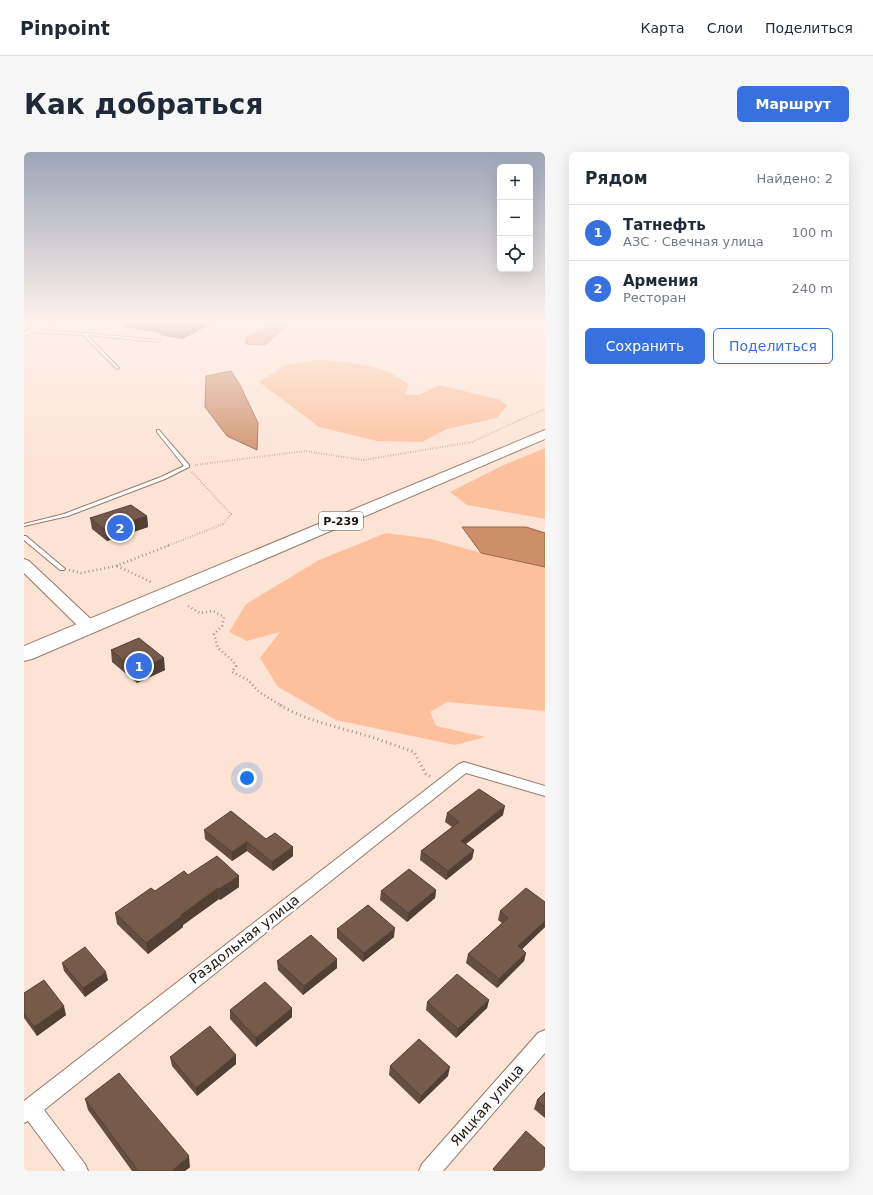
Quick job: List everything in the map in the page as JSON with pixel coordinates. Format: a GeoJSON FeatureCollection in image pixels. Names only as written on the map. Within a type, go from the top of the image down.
{"type":"FeatureCollection","features":[{"type":"Feature","properties":{"kind":"highway","name":"Р-239"},"geometry":{"type":"LineString","coordinates":[[24,654],[545,434]]}},
{"type":"Feature","properties":{"kind":"street"},"geometry":{"type":"LineString","coordinates":[[24,564],[89,627]]}},
{"type":"Feature","properties":{"kind":"street","name":"Раздольная улица"},"geometry":{"type":"LineString","coordinates":[[27,1110],[464,766],[545,791]]}},
{"type":"Feature","properties":{"kind":"street","name":"Яицкая улица"},"geometry":{"type":"LineString","coordinates":[[429,1171],[545,1039]]}},
{"type":"Feature","properties":{"kind":"street"},"geometry":{"type":"LineString","coordinates":[[27,1110],[78,1171]]}},
{"type":"Feature","properties":{"kind":"lane"},"geometry":{"type":"LineString","coordinates":[[24,524],[66,515],[163,478],[187,466],[158,431]]}},
{"type":"Feature","properties":{"kind":"lane"},"geometry":{"type":"LineString","coordinates":[[24,536],[62,569]]}},
{"type":"Feature","properties":{"kind":"path"},"geometry":{"type":"LineString","coordinates":[[187,466],[305,451],[363,460],[379,458],[472,442],[545,409]]}},
{"type":"Feature","properties":{"kind":"path"},"geometry":{"type":"LineString","coordinates":[[62,569],[81,573],[116,566],[223,524],[231,514],[187,466]]}},
{"type":"Feature","properties":{"kind":"path"},"geometry":{"type":"LineString","coordinates":[[116,566],[151,582]]}},
{"type":"Feature","properties":{"kind":"path"},"geometry":{"type":"LineString","coordinates":[[188,606],[200,613],[208,610],[217,611],[224,617],[222,626],[214,634],[218,648],[233,661],[236,666],[232,672],[248,680],[259,692],[289,710],[324,724],[363,734],[414,752],[426,774],[441,784]]}},
{"type":"Feature","properties":{"kind":"shaded area"},"geometry":{"type":"Polygon","coordinates":[[[231,371],[240,385],[258,423],[257,450],[227,436],[205,407],[206,376],[231,371]]]}},
{"type":"Feature","properties":{"kind":"shaded area"},"geometry":{"type":"Polygon","coordinates":[[[277,371],[384,371],[409,385],[405,394],[419,395],[439,385],[501,400],[507,406],[497,418],[447,429],[422,442],[377,441],[319,427],[259,382],[277,371]]]}},
{"type":"Feature","properties":{"kind":"shaded area"},"geometry":{"type":"Polygon","coordinates":[[[545,448],[545,519],[467,505],[450,492],[506,464],[545,448]]]}},
{"type":"Feature","properties":{"kind":"shaded area"},"geometry":{"type":"Polygon","coordinates":[[[462,527],[526,527],[545,533],[545,567],[481,553],[462,527]]]}},
{"type":"Feature","properties":{"kind":"shaded area"},"geometry":{"type":"Polygon","coordinates":[[[386,533],[431,539],[481,553],[545,567],[545,711],[447,702],[430,712],[436,726],[485,737],[455,745],[336,720],[278,687],[260,658],[280,632],[247,641],[229,632],[246,604],[319,560],[386,533]]]}},
{"type":"Feature","properties":{"kind":"building"},"geometry":{"type":"Polygon","coordinates":[[[131,505],[147,516],[105,530],[90,518],[131,505]]]}},
{"type":"Feature","properties":{"kind":"building"},"geometry":{"type":"Polygon","coordinates":[[[139,638],[164,658],[136,671],[111,650],[139,638]]]}},
{"type":"Feature","properties":{"kind":"building"},"geometry":{"type":"Polygon","coordinates":[[[479,789],[505,806],[461,841],[474,850],[448,871],[421,851],[459,822],[447,813],[479,789]]]}},
{"type":"Feature","properties":{"kind":"building"},"geometry":{"type":"Polygon","coordinates":[[[231,811],[266,839],[275,833],[293,847],[272,862],[247,842],[232,852],[204,830],[231,811]]]}},
{"type":"Feature","properties":{"kind":"building"},"geometry":{"type":"Polygon","coordinates":[[[217,856],[239,876],[219,889],[218,888],[146,943],[115,913],[151,888],[155,891],[184,871],[188,875],[217,856]]]}},
{"type":"Feature","properties":{"kind":"building"},"geometry":{"type":"Polygon","coordinates":[[[409,869],[436,890],[408,913],[381,891],[409,869]]]}},
{"type":"Feature","properties":{"kind":"building"},"geometry":{"type":"Polygon","coordinates":[[[526,888],[545,902],[545,921],[518,946],[526,953],[499,979],[468,954],[508,918],[500,911],[526,888]]]}},
{"type":"Feature","properties":{"kind":"building"},"geometry":{"type":"Polygon","coordinates":[[[368,905],[395,928],[364,953],[337,929],[368,905]]]}},
{"type":"Feature","properties":{"kind":"building"},"geometry":{"type":"Polygon","coordinates":[[[311,935],[337,959],[304,986],[277,961],[311,935]]]}},
{"type":"Feature","properties":{"kind":"building"},"geometry":{"type":"Polygon","coordinates":[[[85,947],[106,972],[83,988],[62,963],[85,947]]]}},
{"type":"Feature","properties":{"kind":"building"},"geometry":{"type":"Polygon","coordinates":[[[457,974],[489,1000],[458,1029],[427,1002],[457,974]]]}},
{"type":"Feature","properties":{"kind":"building"},"geometry":{"type":"Polygon","coordinates":[[[44,980],[64,1006],[34,1027],[24,1013],[24,993],[44,980]]]}},
{"type":"Feature","properties":{"kind":"building"},"geometry":{"type":"Polygon","coordinates":[[[265,982],[292,1008],[256,1038],[230,1010],[265,982]]]}},
{"type":"Feature","properties":{"kind":"building"},"geometry":{"type":"Polygon","coordinates":[[[210,1026],[236,1055],[196,1088],[170,1057],[210,1026]]]}},
{"type":"Feature","properties":{"kind":"building"},"geometry":{"type":"Polygon","coordinates":[[[419,1039],[450,1067],[421,1096],[390,1066],[419,1039]]]}},
{"type":"Feature","properties":{"kind":"building"},"geometry":{"type":"Polygon","coordinates":[[[119,1073],[189,1156],[172,1171],[138,1171],[85,1099],[119,1073]]]}},
{"type":"Feature","properties":{"kind":"building"},"geometry":{"type":"Polygon","coordinates":[[[545,1092],[545,1107],[537,1100],[545,1092]]]}},
{"type":"Feature","properties":{"kind":"building"},"geometry":{"type":"Polygon","coordinates":[[[526,1131],[545,1148],[545,1171],[495,1171],[493,1169],[526,1131]]]}},
{"type":"Feature","properties":{"kind":"place","name":"Армения"},"geometry":{"type":"Point","coordinates":[120,528]}},
{"type":"Feature","properties":{"kind":"place","name":"Татнефть"},"geometry":{"type":"Point","coordinates":[139,666]}}]}
